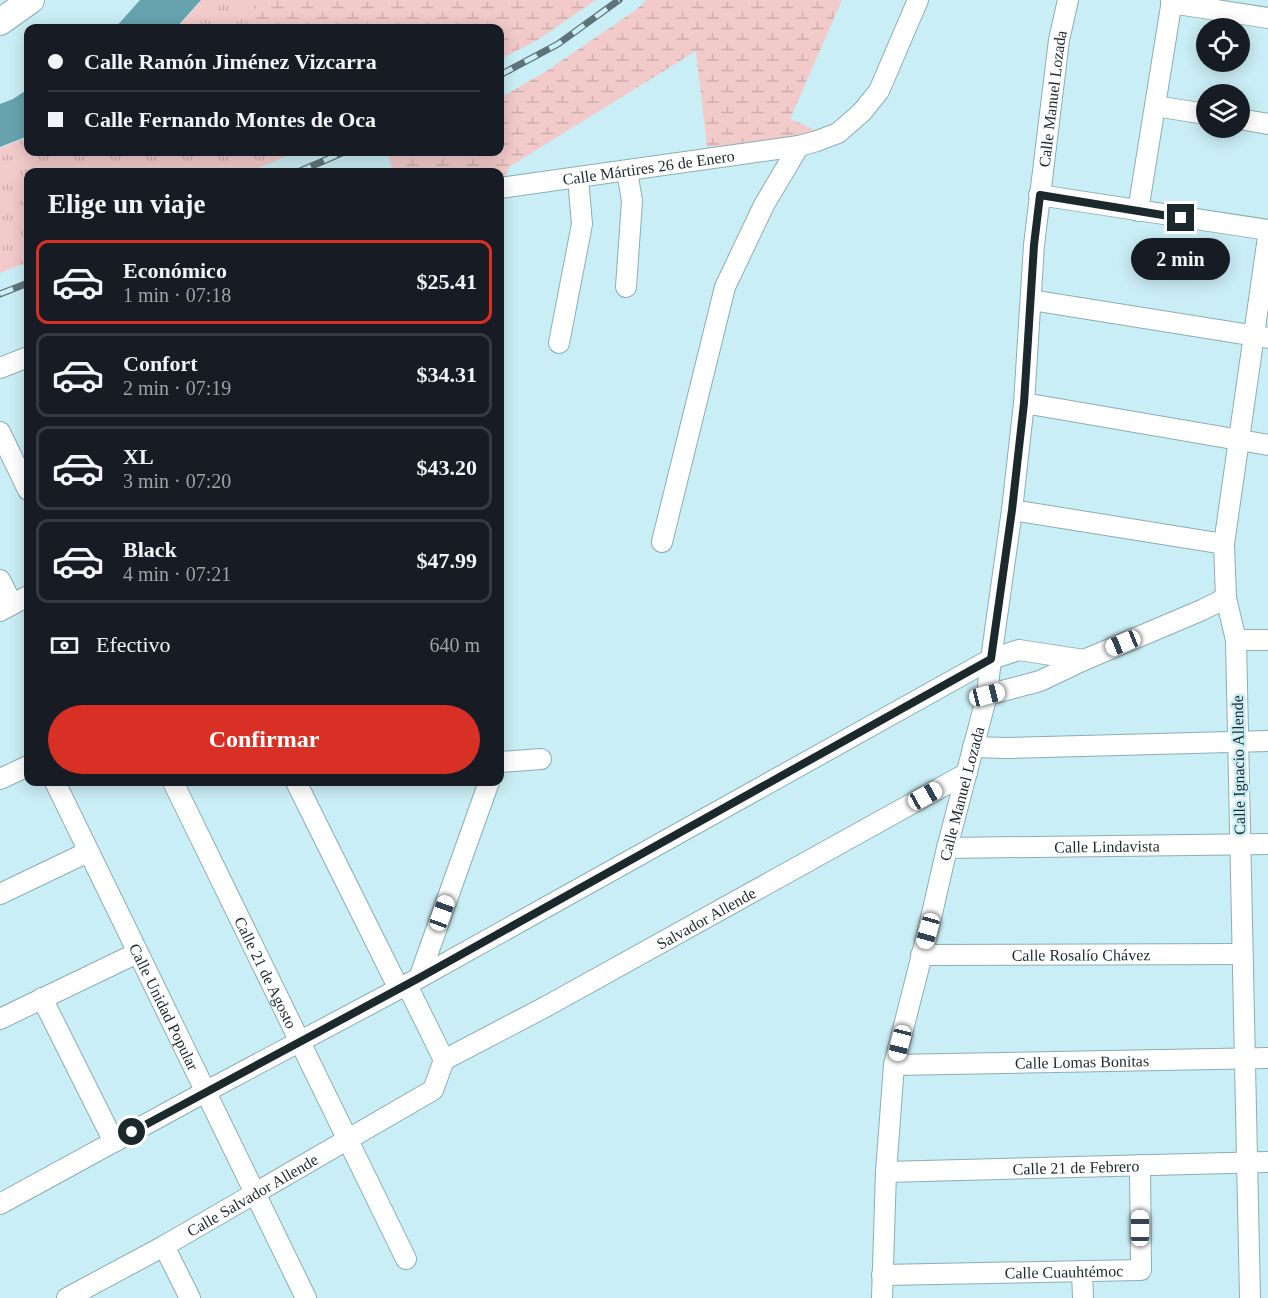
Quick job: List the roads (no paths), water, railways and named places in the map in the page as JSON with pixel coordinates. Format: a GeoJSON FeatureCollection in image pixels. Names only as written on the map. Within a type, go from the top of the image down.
{"type":"FeatureCollection","features":[{"type":"Feature","properties":{"kind":"main road"},"geometry":{"type":"LineString","coordinates":[[0,22],[31,0]]}},
{"type":"Feature","properties":{"kind":"street","name":"Calle Mártires 26 de Enero"},"geometry":{"type":"LineString","coordinates":[[504,187],[799,146],[838,133],[862,112],[879,91],[918,0]]}},
{"type":"Feature","properties":{"kind":"street","name":"Calle Manuel Lozada"},"geometry":{"type":"LineString","coordinates":[[882,1298],[886,1172],[894,1065],[987,695],[1024,403],[1034,245],[1059,40],[1068,0]]}},
{"type":"Feature","properties":{"kind":"street"},"geometry":{"type":"LineString","coordinates":[[1137,211],[1171,1],[1268,18]]}},
{"type":"Feature","properties":{"kind":"street"},"geometry":{"type":"LineString","coordinates":[[1155,106],[1196,112]]}},
{"type":"Feature","properties":{"kind":"street"},"geometry":{"type":"LineString","coordinates":[[1250,121],[1268,124]]}},
{"type":"Feature","properties":{"kind":"street"},"geometry":{"type":"LineString","coordinates":[[662,543],[725,287],[764,205],[799,146]]}},
{"type":"Feature","properties":{"kind":"street"},"geometry":{"type":"LineString","coordinates":[[626,287],[632,201],[627,171]]}},
{"type":"Feature","properties":{"kind":"street"},"geometry":{"type":"LineString","coordinates":[[559,343],[582,224],[578,178]]}},
{"type":"Feature","properties":{"kind":"street"},"geometry":{"type":"LineString","coordinates":[[1040,195],[1268,230]]}},
{"type":"Feature","properties":{"kind":"street","name":"Calle Ignacio Allende"},"geometry":{"type":"LineString","coordinates":[[1250,1298],[1236,640],[1226,598],[1224,544],[1239,441],[1261,337],[1268,237]]}},
{"type":"Feature","properties":{"kind":"street"},"geometry":{"type":"LineString","coordinates":[[1031,300],[1261,337]]}},
{"type":"Feature","properties":{"kind":"street"},"geometry":{"type":"LineString","coordinates":[[0,369],[24,359]]}},
{"type":"Feature","properties":{"kind":"street"},"geometry":{"type":"LineString","coordinates":[[1024,403],[1268,445]]}},
{"type":"Feature","properties":{"kind":"street"},"geometry":{"type":"LineString","coordinates":[[0,432],[24,482]]}},
{"type":"Feature","properties":{"kind":"street"},"geometry":{"type":"LineString","coordinates":[[1012,510],[1224,544]]}},
{"type":"Feature","properties":{"kind":"street"},"geometry":{"type":"LineString","coordinates":[[0,580],[14,604]]}},
{"type":"Feature","properties":{"kind":"street"},"geometry":{"type":"LineString","coordinates":[[987,695],[1040,681],[1226,598]]}},
{"type":"Feature","properties":{"kind":"street"},"geometry":{"type":"LineString","coordinates":[[1236,640],[1268,640]]}},
{"type":"Feature","properties":{"kind":"street"},"geometry":{"type":"LineString","coordinates":[[0,1204],[408,984],[991,659],[1019,650],[1084,660]]}},
{"type":"Feature","properties":{"kind":"street"},"geometry":{"type":"LineString","coordinates":[[973,747],[1268,741]]}},
{"type":"Feature","properties":{"kind":"street"},"geometry":{"type":"LineString","coordinates":[[504,762],[541,759]]}},
{"type":"Feature","properties":{"kind":"street"},"geometry":{"type":"LineString","coordinates":[[0,779],[24,768]]}},
{"type":"Feature","properties":{"kind":"street","name":"Salvador Allende"},"geometry":{"type":"LineString","coordinates":[[444,1060],[547,1006],[967,773]]}},
{"type":"Feature","properties":{"kind":"street","name":"Calle Unidad Popular"},"geometry":{"type":"LineString","coordinates":[[57,786],[306,1298]]}},
{"type":"Feature","properties":{"kind":"street","name":"Calle 21 de Agosto"},"geometry":{"type":"LineString","coordinates":[[175,786],[406,1259]]}},
{"type":"Feature","properties":{"kind":"street"},"geometry":{"type":"LineString","coordinates":[[298,786],[408,984],[444,1060]]}},
{"type":"Feature","properties":{"kind":"street"},"geometry":{"type":"LineString","coordinates":[[408,984],[487,786]]}},
{"type":"Feature","properties":{"kind":"street","name":"Calle Lindavista"},"geometry":{"type":"LineString","coordinates":[[947,848],[1268,844]]}},
{"type":"Feature","properties":{"kind":"street"},"geometry":{"type":"LineString","coordinates":[[0,894],[88,852]]}},
{"type":"Feature","properties":{"kind":"street"},"geometry":{"type":"LineString","coordinates":[[0,1019],[137,953]]}},
{"type":"Feature","properties":{"kind":"street","name":"Calle Rosalío Chávez"},"geometry":{"type":"LineString","coordinates":[[921,955],[1242,954]]}},
{"type":"Feature","properties":{"kind":"street"},"geometry":{"type":"LineString","coordinates":[[42,999],[114,1142]]}},
{"type":"Feature","properties":{"kind":"street","name":"Calle Lomas Bonitas"},"geometry":{"type":"LineString","coordinates":[[894,1065],[1268,1058]]}},
{"type":"Feature","properties":{"kind":"street","name":"Calle Salvador Allende"},"geometry":{"type":"LineString","coordinates":[[71,1297],[164,1246],[433,1090],[444,1060]]}},
{"type":"Feature","properties":{"kind":"street","name":"Calle 21 de Febrero"},"geometry":{"type":"LineString","coordinates":[[886,1172],[1268,1162]]}},
{"type":"Feature","properties":{"kind":"street","name":"Calle Cuauhtémoc"},"geometry":{"type":"LineString","coordinates":[[882,1275],[1141,1270],[1140,1165]]}},
{"type":"Feature","properties":{"kind":"street"},"geometry":{"type":"LineString","coordinates":[[164,1246],[190,1298]]}},
{"type":"Feature","properties":{"kind":"street"},"geometry":{"type":"LineString","coordinates":[[1082,1271],[1083,1298]]}},
{"type":"Feature","properties":{"kind":"water"},"geometry":{"type":"Polygon","coordinates":[[[140,0],[201,0],[180,24],[119,24],[140,0]]]}},
{"type":"Feature","properties":{"kind":"water"},"geometry":{"type":"Polygon","coordinates":[[[24,92],[24,138],[0,147],[0,104],[24,92]]]}},
{"type":"Feature","properties":{"kind":"railway"},"geometry":{"type":"LineString","coordinates":[[504,73],[558,44],[619,0]]}},
{"type":"Feature","properties":{"kind":"railway"},"geometry":{"type":"LineString","coordinates":[[307,168],[335,156]]}},
{"type":"Feature","properties":{"kind":"railway"},"geometry":{"type":"LineString","coordinates":[[0,294],[24,285]]}}]}
